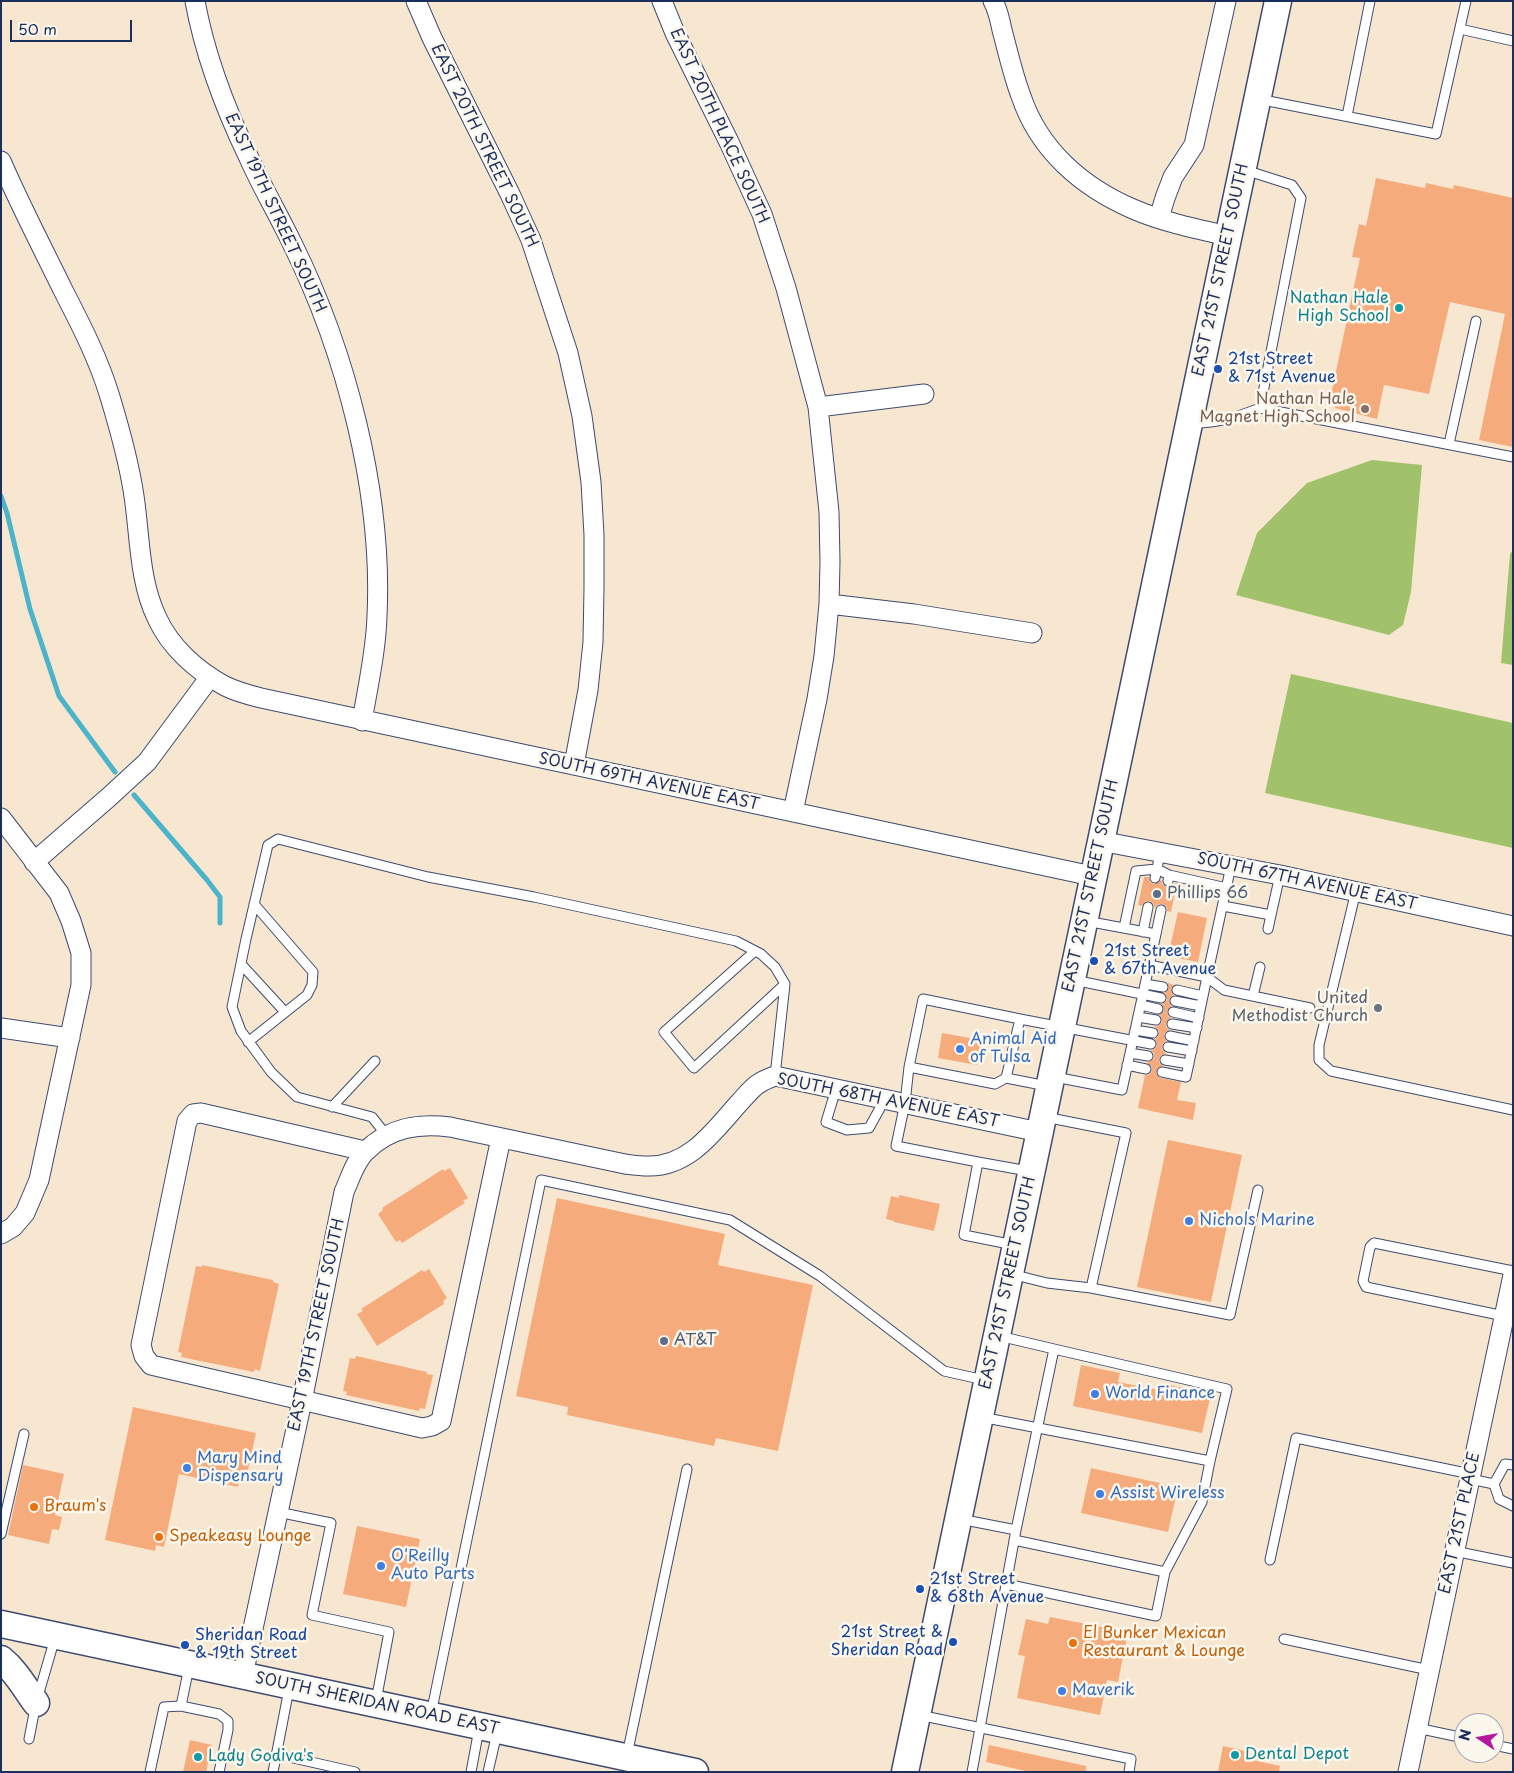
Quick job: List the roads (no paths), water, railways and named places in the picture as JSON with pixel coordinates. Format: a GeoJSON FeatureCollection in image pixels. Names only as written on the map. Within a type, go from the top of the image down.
{"type":"FeatureCollection","features":[{"type":"Feature","properties":{"kind":"main road","name":"EAST 21ST STREET SOUTH"},"geometry":{"type":"LineString","coordinates":[[904,1772],[1278,1]]}},
{"type":"Feature","properties":{"kind":"main road","name":"SOUTH SHERIDAN ROAD EAST"},"geometry":{"type":"LineString","coordinates":[[1,1624],[695,1772]]}},
{"type":"Feature","properties":{"kind":"main road"},"geometry":{"type":"LineString","coordinates":[[1,1659],[11,1667],[36,1703]]}},
{"type":"Feature","properties":{"kind":"street","name":"EAST 19TH STREET SOUTH"},"geometry":{"type":"LineString","coordinates":[[195,1],[211,67],[228,112],[249,160],[292,243],[320,304],[348,387],[370,490],[378,590],[375,643],[362,721]]}},
{"type":"Feature","properties":{"kind":"street","name":"EAST 20TH STREET SOUTH"},"geometry":{"type":"LineString","coordinates":[[416,1],[419,11],[531,240],[568,352],[582,416],[591,482],[594,535],[593,642],[588,690],[574,766]]}},
{"type":"Feature","properties":{"kind":"street","name":"EAST 20TH PLACE SOUTH"},"geometry":{"type":"LineString","coordinates":[[662,1],[675,33],[762,214],[786,288],[818,408],[829,512],[829,604],[824,656],[818,691],[793,812]]}},
{"type":"Feature","properties":{"kind":"street"},"geometry":{"type":"LineString","coordinates":[[1159,218],[1164,198],[1173,176],[1194,145],[1226,1]]}},
{"type":"Feature","properties":{"kind":"street"},"geometry":{"type":"LineString","coordinates":[[996,3],[1021,97],[1033,125],[1060,162],[1090,186],[1134,210],[1182,225],[1228,236]]}},
{"type":"Feature","properties":{"kind":"street","name":"SOUTH 69TH AVENUE EAST"},"geometry":{"type":"LineString","coordinates":[[1,161],[20,204],[90,344],[109,394],[134,494],[144,574],[150,601],[157,619],[169,638],[187,659],[210,677],[237,691],[362,721],[1092,876]]}},
{"type":"Feature","properties":{"kind":"street"},"geometry":{"type":"LineString","coordinates":[[818,408],[924,394]]}},
{"type":"Feature","properties":{"kind":"street"},"geometry":{"type":"LineString","coordinates":[[829,604],[914,614],[1032,633]]}},
{"type":"Feature","properties":{"kind":"street"},"geometry":{"type":"LineString","coordinates":[[34,862],[109,798],[147,762],[210,677]]}},
{"type":"Feature","properties":{"kind":"street"},"geometry":{"type":"LineString","coordinates":[[1,818],[59,893],[72,921],[81,953],[81,985],[39,1180],[25,1213],[12,1227],[1,1234]]}},
{"type":"Feature","properties":{"kind":"street","name":"SOUTH 67TH AVENUE EAST"},"geometry":{"type":"LineString","coordinates":[[1100,841],[1157,866],[1231,866],[1356,891],[1513,926]]}},
{"type":"Feature","properties":{"kind":"street"},"geometry":{"type":"LineString","coordinates":[[1,1028],[70,1038]]}},
{"type":"Feature","properties":{"kind":"street","name":"SOUTH 68TH AVENUE EAST"},"geometry":{"type":"LineString","coordinates":[[387,1136],[414,1126],[429,1124],[625,1164],[650,1166],[675,1162],[690,1154],[705,1141],[758,1082],[775,1076],[905,1103],[1041,1124]]}},
{"type":"Feature","properties":{"kind":"street"},"geometry":{"type":"LineString","coordinates":[[365,1151],[201,1114],[194,1114],[187,1121],[142,1344],[144,1356],[151,1365],[422,1428],[432,1426],[441,1420],[501,1138]]}},
{"type":"Feature","properties":{"kind":"street","name":"EAST 19TH STREET SOUTH"},"geometry":{"type":"LineString","coordinates":[[243,1676],[302,1401],[344,1192],[352,1171],[365,1151],[387,1136]]}},
{"type":"Feature","properties":{"kind":"street","name":"EAST 21ST PLACE"},"geometry":{"type":"LineString","coordinates":[[1408,1772],[1513,1273]]}},
{"type":"Feature","properties":{"kind":"lane"},"geometry":{"type":"LineString","coordinates":[[1347,116],[1370,1]]}},
{"type":"Feature","properties":{"kind":"lane"},"geometry":{"type":"LineString","coordinates":[[1257,98],[1436,134],[1466,1]]}},
{"type":"Feature","properties":{"kind":"lane"},"geometry":{"type":"LineString","coordinates":[[1460,29],[1513,41]]}},
{"type":"Feature","properties":{"kind":"lane"},"geometry":{"type":"LineString","coordinates":[[1242,169],[1292,185],[1302,198],[1260,408]]}},
{"type":"Feature","properties":{"kind":"lane"},"geometry":{"type":"LineString","coordinates":[[1450,444],[1476,321]]}},
{"type":"Feature","properties":{"kind":"lane"},"geometry":{"type":"LineString","coordinates":[[1189,423],[1210,424],[1236,418],[1260,408],[1513,457]]}},
{"type":"Feature","properties":{"kind":"lane"},"geometry":{"type":"LineString","coordinates":[[387,1136],[372,1117],[297,1097],[271,1072],[248,1042],[241,1031],[232,1007],[268,845],[278,839],[428,877],[534,897],[736,941],[762,954],[775,966],[784,984],[775,1076]]}},
{"type":"Feature","properties":{"kind":"lane"},"geometry":{"type":"LineString","coordinates":[[1124,928],[1136,871],[1157,866],[1168,878],[1227,888]]}},
{"type":"Feature","properties":{"kind":"lane"},"geometry":{"type":"LineString","coordinates":[[1162,1072],[1186,1077],[1231,866]]}},
{"type":"Feature","properties":{"kind":"lane"},"geometry":{"type":"LineString","coordinates":[[1268,929],[1280,875]]}},
{"type":"Feature","properties":{"kind":"lane"},"geometry":{"type":"LineString","coordinates":[[1356,891],[1319,1045],[1319,1060],[1331,1071],[1513,1110]]}},
{"type":"Feature","properties":{"kind":"lane"},"geometry":{"type":"LineString","coordinates":[[248,1042],[307,995],[312,985],[313,972],[254,904]]}},
{"type":"Feature","properties":{"kind":"lane"},"geometry":{"type":"LineString","coordinates":[[1223,906],[1271,915]]}},
{"type":"Feature","properties":{"kind":"lane"},"geometry":{"type":"LineString","coordinates":[[1142,932],[1148,907]]}},
{"type":"Feature","properties":{"kind":"lane"},"geometry":{"type":"LineString","coordinates":[[909,1067],[996,1084],[1006,1078],[1050,1081],[1122,1090],[1161,910]]}},
{"type":"Feature","properties":{"kind":"lane"},"geometry":{"type":"LineString","coordinates":[[1083,921],[1156,934]]}},
{"type":"Feature","properties":{"kind":"lane"},"geometry":{"type":"LineString","coordinates":[[755,951],[664,1032],[694,1068],[784,984]]}},
{"type":"Feature","properties":{"kind":"lane"},"geometry":{"type":"LineString","coordinates":[[241,964],[285,1012]]}},
{"type":"Feature","properties":{"kind":"lane"},"geometry":{"type":"LineString","coordinates":[[1150,965],[1207,977],[1224,990],[1310,1008]]}},
{"type":"Feature","properties":{"kind":"lane"},"geometry":{"type":"LineString","coordinates":[[1253,996],[1260,967]]}},
{"type":"Feature","properties":{"kind":"lane"},"geometry":{"type":"LineString","coordinates":[[1071,979],[1161,998]]}},
{"type":"Feature","properties":{"kind":"lane"},"geometry":{"type":"LineString","coordinates":[[1145,984],[1163,987]]}},
{"type":"Feature","properties":{"kind":"lane"},"geometry":{"type":"LineString","coordinates":[[1177,990],[1204,996]]}},
{"type":"Feature","properties":{"kind":"lane"},"geometry":{"type":"LineString","coordinates":[[1031,1172],[896,1146],[923,999],[1151,1044]]}},
{"type":"Feature","properties":{"kind":"lane"},"geometry":{"type":"LineString","coordinates":[[1175,1001],[1201,1006]]}},
{"type":"Feature","properties":{"kind":"lane"},"geometry":{"type":"LineString","coordinates":[[1140,1005],[1158,1009]]}},
{"type":"Feature","properties":{"kind":"lane"},"geometry":{"type":"LineString","coordinates":[[1173,1012],[1199,1018]]}},
{"type":"Feature","properties":{"kind":"lane"},"geometry":{"type":"LineString","coordinates":[[1138,1017],[1156,1020]]}},
{"type":"Feature","properties":{"kind":"lane"},"geometry":{"type":"LineString","coordinates":[[1006,1078],[1020,1019]]}},
{"type":"Feature","properties":{"kind":"lane"},"geometry":{"type":"LineString","coordinates":[[1172,1024],[1196,1028]]}},
{"type":"Feature","properties":{"kind":"lane"},"geometry":{"type":"LineString","coordinates":[[1135,1030],[1153,1033]]}},
{"type":"Feature","properties":{"kind":"lane"},"geometry":{"type":"LineString","coordinates":[[1170,1036],[1194,1041]]}},
{"type":"Feature","properties":{"kind":"lane"},"geometry":{"type":"LineString","coordinates":[[1168,1047],[1192,1051]]}},
{"type":"Feature","properties":{"kind":"lane"},"geometry":{"type":"LineString","coordinates":[[1130,1053],[1148,1056]]}},
{"type":"Feature","properties":{"kind":"lane"},"geometry":{"type":"LineString","coordinates":[[1165,1060],[1189,1064]]}},
{"type":"Feature","properties":{"kind":"lane"},"geometry":{"type":"LineString","coordinates":[[332,1107],[375,1061]]}},
{"type":"Feature","properties":{"kind":"lane"},"geometry":{"type":"LineString","coordinates":[[1127,1065],[1146,1069]]}},
{"type":"Feature","properties":{"kind":"lane"},"geometry":{"type":"LineString","coordinates":[[836,1089],[826,1122],[847,1130],[869,1128],[885,1099]]}},
{"type":"Feature","properties":{"kind":"lane"},"geometry":{"type":"LineString","coordinates":[[1041,1124],[1126,1133],[1091,1288]]}},
{"type":"Feature","properties":{"kind":"lane"},"geometry":{"type":"LineString","coordinates":[[978,1162],[964,1235],[1016,1245]]}},
{"type":"Feature","properties":{"kind":"lane"},"geometry":{"type":"LineString","coordinates":[[430,1715],[541,1180],[730,1220],[820,1276],[944,1371],[987,1380]]}},
{"type":"Feature","properties":{"kind":"lane"},"geometry":{"type":"LineString","coordinates":[[1010,1274],[1046,1283],[1091,1288],[1230,1315],[1258,1190]]}},
{"type":"Feature","properties":{"kind":"lane"},"geometry":{"type":"LineString","coordinates":[[1504,1316],[1366,1287],[1363,1281],[1370,1247],[1374,1243],[1513,1273]]}},
{"type":"Feature","properties":{"kind":"lane"},"geometry":{"type":"LineString","coordinates":[[996,1336],[1227,1389],[1202,1502],[1165,1572],[1156,1616],[1006,1584]]}},
{"type":"Feature","properties":{"kind":"lane"},"geometry":{"type":"LineString","coordinates":[[972,1772],[1014,1540],[1054,1349]]}},
{"type":"Feature","properties":{"kind":"lane"},"geometry":{"type":"LineString","coordinates":[[980,1416],[1210,1461]]}},
{"type":"Feature","properties":{"kind":"lane"},"geometry":{"type":"LineString","coordinates":[[1,1534],[24,1434]]}},
{"type":"Feature","properties":{"kind":"lane"},"geometry":{"type":"LineString","coordinates":[[1270,1560],[1296,1438],[1470,1476],[1494,1484],[1500,1499],[1513,1506]]}},
{"type":"Feature","properties":{"kind":"lane"},"geometry":{"type":"LineString","coordinates":[[1494,1484],[1505,1464],[1513,1466]]}},
{"type":"Feature","properties":{"kind":"lane"},"geometry":{"type":"LineString","coordinates":[[627,1757],[687,1469]]}},
{"type":"Feature","properties":{"kind":"lane"},"geometry":{"type":"LineString","coordinates":[[278,1512],[331,1523],[312,1615],[389,1632],[375,1704]]}},
{"type":"Feature","properties":{"kind":"lane"},"geometry":{"type":"LineString","coordinates":[[958,1519],[1016,1530]]}},
{"type":"Feature","properties":{"kind":"lane"},"geometry":{"type":"LineString","coordinates":[[1014,1540],[1165,1572]]}},
{"type":"Feature","properties":{"kind":"lane"},"geometry":{"type":"LineString","coordinates":[[1454,1551],[1513,1563]]}},
{"type":"Feature","properties":{"kind":"lane"},"geometry":{"type":"LineString","coordinates":[[29,1740],[36,1703],[56,1635]]}},
{"type":"Feature","properties":{"kind":"lane"},"geometry":{"type":"LineString","coordinates":[[1284,1639],[1429,1670]]}},
{"type":"Feature","properties":{"kind":"lane"},"geometry":{"type":"LineString","coordinates":[[181,1706],[190,1664]]}},
{"type":"Feature","properties":{"kind":"lane"},"geometry":{"type":"LineString","coordinates":[[273,1772],[289,1685]]}},
{"type":"Feature","properties":{"kind":"lane"},"geometry":{"type":"LineString","coordinates":[[150,1772],[164,1707],[181,1706],[220,1714],[228,1721],[228,1730],[219,1772]]}},
{"type":"Feature","properties":{"kind":"lane"},"geometry":{"type":"LineString","coordinates":[[917,1714],[1131,1759],[1129,1772]]}},
{"type":"Feature","properties":{"kind":"lane"},"geometry":{"type":"LineString","coordinates":[[471,1772],[489,1728]]}},
{"type":"Feature","properties":{"kind":"lane"},"geometry":{"type":"LineString","coordinates":[[488,1772],[489,1728]]}},
{"type":"Feature","properties":{"kind":"lane"},"geometry":{"type":"LineString","coordinates":[[1417,1728],[1454,1736]]}},
{"type":"Feature","properties":{"kind":"lane"},"geometry":{"type":"LineString","coordinates":[[276,1754],[355,1772]]}},
{"type":"Feature","properties":{"kind":"waterway"},"geometry":{"type":"LineString","coordinates":[[1,496],[7,513],[30,609],[59,696],[115,772]]}},
{"type":"Feature","properties":{"kind":"waterway"},"geometry":{"type":"LineString","coordinates":[[134,795],[220,897],[220,923]]}},
{"type":"Feature","properties":{"kind":"place","name":"Nathan Hale High School"},"geometry":{"type":"Point","coordinates":[1399,308]}},
{"type":"Feature","properties":{"kind":"place","name":"21st Street & 71st Avenue"},"geometry":{"type":"Point","coordinates":[1218,369]}},
{"type":"Feature","properties":{"kind":"place","name":"Nathan Hale Magnet High School"},"geometry":{"type":"Point","coordinates":[1365,409]}},
{"type":"Feature","properties":{"kind":"place","name":"Phillips 66"},"geometry":{"type":"Point","coordinates":[1157,894]}},
{"type":"Feature","properties":{"kind":"place","name":"21st Street & 67th Avenue"},"geometry":{"type":"Point","coordinates":[1094,961]}},
{"type":"Feature","properties":{"kind":"place","name":"United Methodist Church"},"geometry":{"type":"Point","coordinates":[1378,1008]}},
{"type":"Feature","properties":{"kind":"place","name":"Animal Aid of Tulsa"},"geometry":{"type":"Point","coordinates":[960,1049]}},
{"type":"Feature","properties":{"kind":"place","name":"Nichols Marine"},"geometry":{"type":"Point","coordinates":[1189,1221]}},
{"type":"Feature","properties":{"kind":"place","name":"AT&T"},"geometry":{"type":"Point","coordinates":[664,1341]}},
{"type":"Feature","properties":{"kind":"place","name":"World Finance"},"geometry":{"type":"Point","coordinates":[1095,1394]}},
{"type":"Feature","properties":{"kind":"place","name":"Mary Mind Dispensary"},"geometry":{"type":"Point","coordinates":[187,1468]}},
{"type":"Feature","properties":{"kind":"place","name":"Assist Wireless"},"geometry":{"type":"Point","coordinates":[1100,1494]}},
{"type":"Feature","properties":{"kind":"place","name":"Braum's"},"geometry":{"type":"Point","coordinates":[34,1507]}},
{"type":"Feature","properties":{"kind":"place","name":"Speakeasy Lounge"},"geometry":{"type":"Point","coordinates":[159,1537]}},
{"type":"Feature","properties":{"kind":"place","name":"O'Reilly Auto Parts"},"geometry":{"type":"Point","coordinates":[381,1566]}},
{"type":"Feature","properties":{"kind":"place","name":"21st Street & 68th Avenue"},"geometry":{"type":"Point","coordinates":[920,1589]}},
{"type":"Feature","properties":{"kind":"place","name":"21st Street & Sheridan Road"},"geometry":{"type":"Point","coordinates":[953,1642]}},
{"type":"Feature","properties":{"kind":"place","name":"El Bunker Mexican Restaurant & Lounge"},"geometry":{"type":"Point","coordinates":[1073,1643]}},
{"type":"Feature","properties":{"kind":"place","name":"Sheridan Road & 19th Street"},"geometry":{"type":"Point","coordinates":[185,1645]}},
{"type":"Feature","properties":{"kind":"place","name":"Maverik"},"geometry":{"type":"Point","coordinates":[1062,1691]}},
{"type":"Feature","properties":{"kind":"place","name":"Dental Depot"},"geometry":{"type":"Point","coordinates":[1235,1755]}},
{"type":"Feature","properties":{"kind":"place","name":"Lady Godiva's"},"geometry":{"type":"Point","coordinates":[198,1757]}}]}
